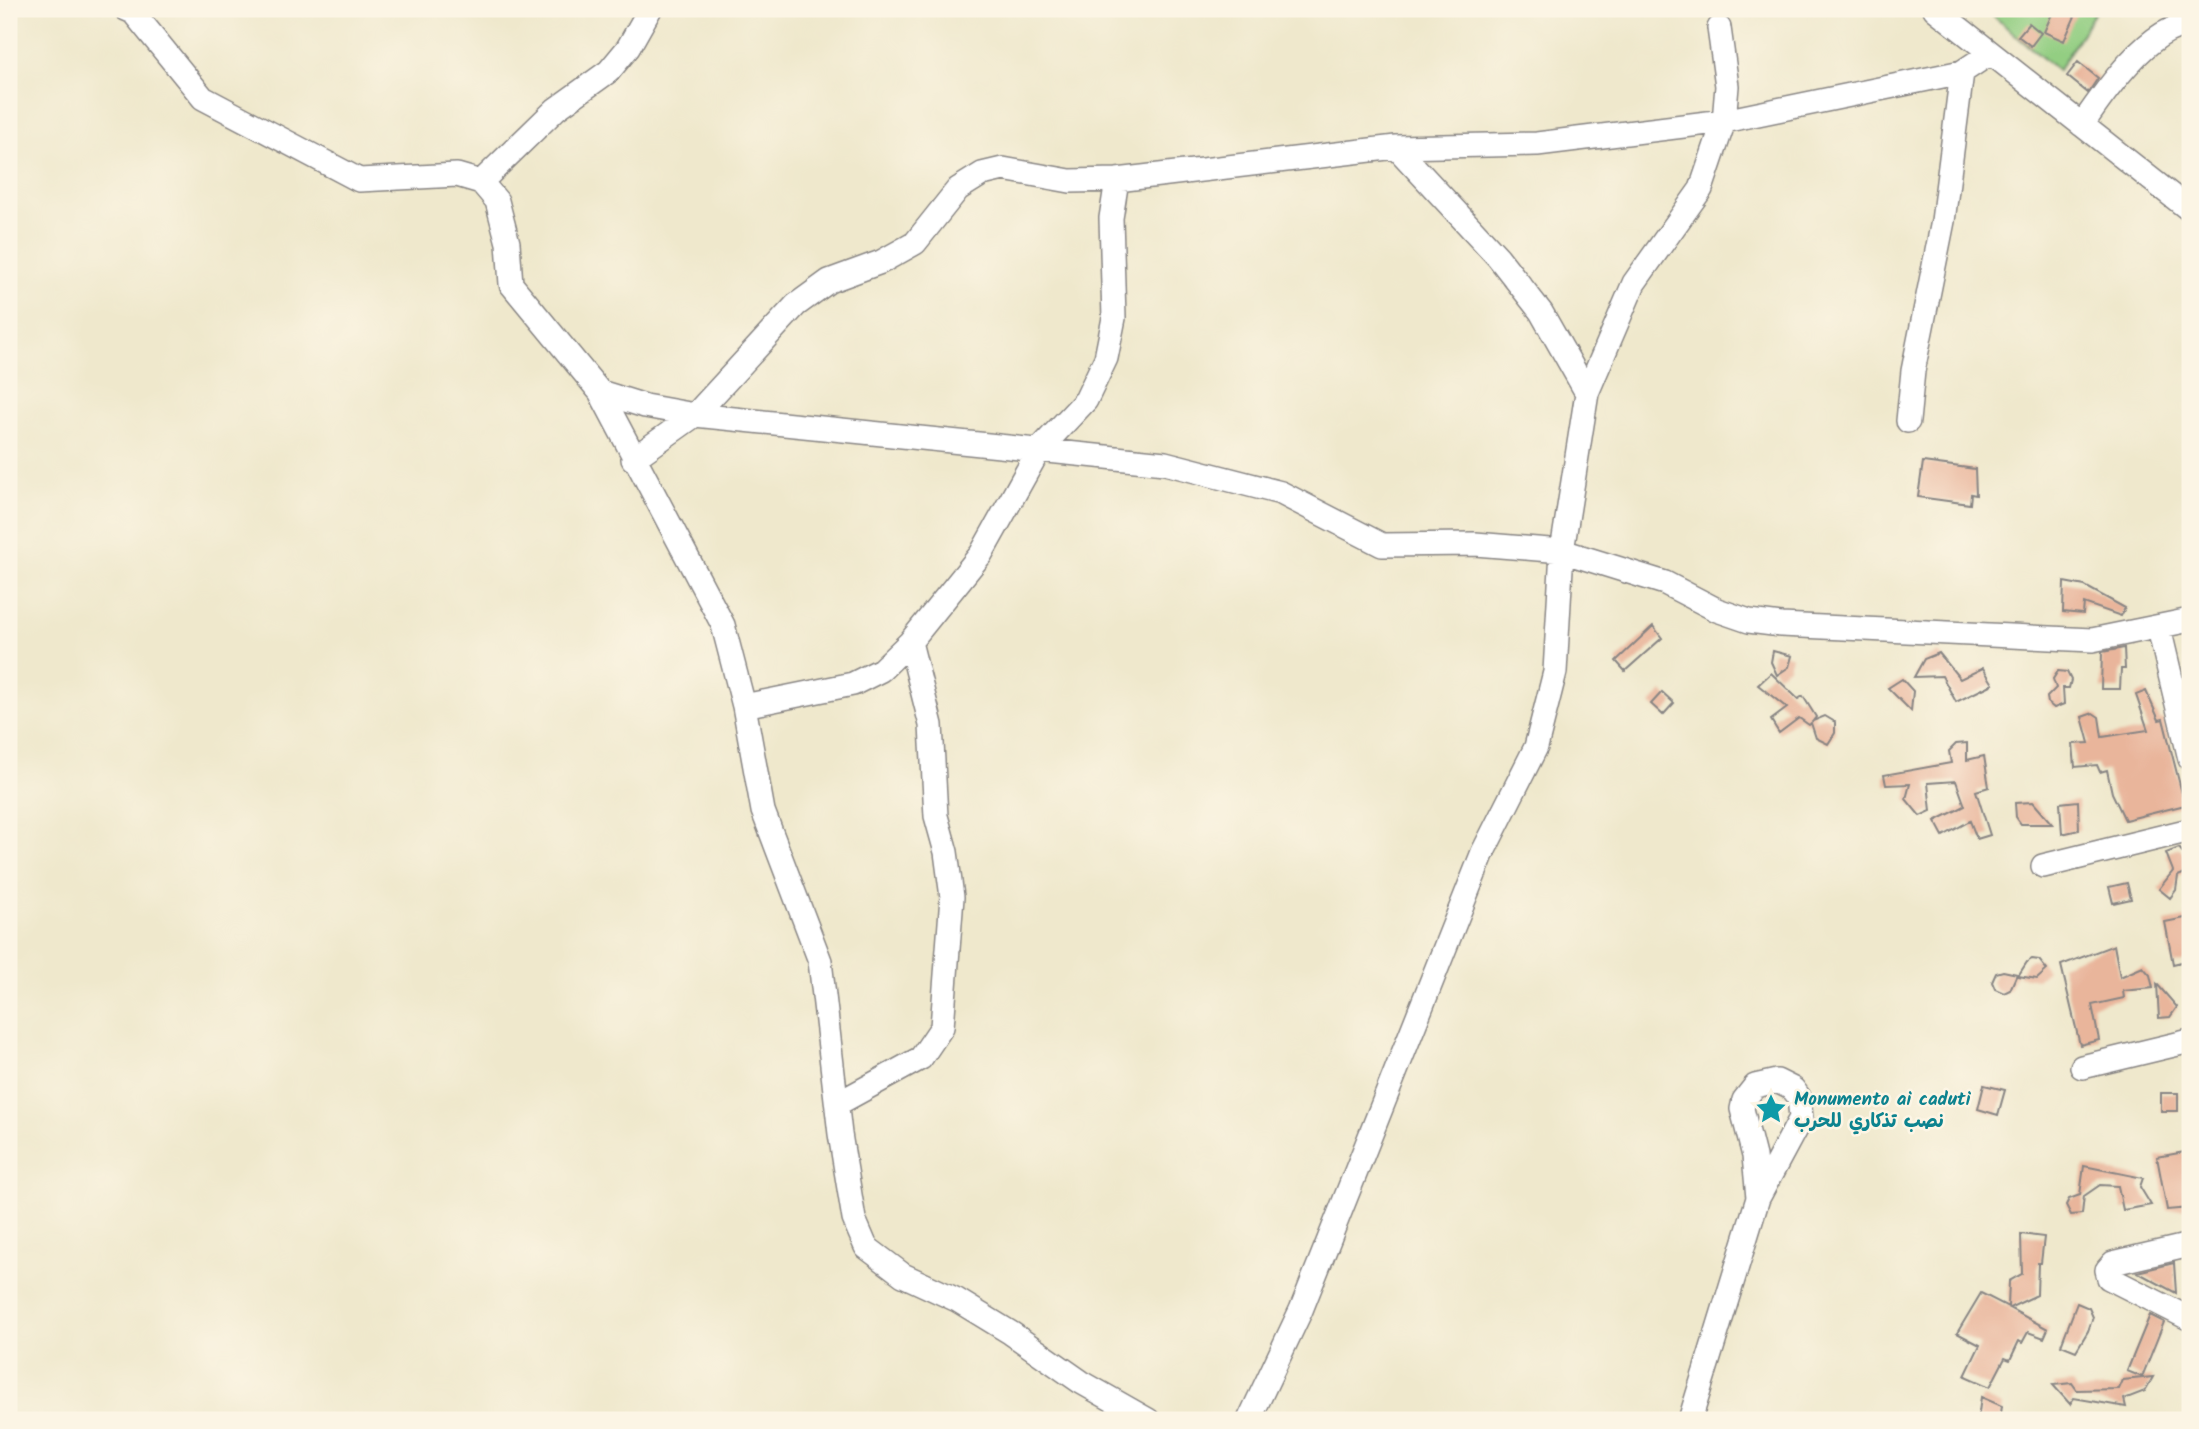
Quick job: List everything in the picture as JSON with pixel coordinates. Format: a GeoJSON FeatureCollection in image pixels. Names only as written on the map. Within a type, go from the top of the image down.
{"type":"FeatureCollection","features":[{"type":"Feature","properties":{"kind":"street"},"geometry":{"type":"LineString","coordinates":[[126,9],[133,12],[203,98],[359,180],[457,175],[481,182],[496,201],[508,243],[511,284],[600,392],[723,625],[744,706],[763,811],[820,961],[853,1219],[866,1247],[903,1275],[957,1300],[1012,1333],[1080,1382],[1148,1420]]}},
{"type":"Feature","properties":{"kind":"street"},"geometry":{"type":"LineString","coordinates":[[481,182],[556,109],[609,71],[628,48],[650,9]]}},
{"type":"Feature","properties":{"kind":"street"},"geometry":{"type":"LineString","coordinates":[[1935,9],[2190,210]]}},
{"type":"Feature","properties":{"kind":"street"},"geometry":{"type":"LineString","coordinates":[[2082,125],[2106,89],[2139,52],[2182,25],[2190,24]]}},
{"type":"Feature","properties":{"kind":"street"},"geometry":{"type":"LineString","coordinates":[[1249,1420],[1301,1310],[1483,852],[1536,747],[1555,672],[1562,551],[1587,393],[1634,283],[1701,189],[1724,121],[1727,86],[1719,28]]}},
{"type":"Feature","properties":{"kind":"street"},"geometry":{"type":"LineString","coordinates":[[633,459],[695,415],[796,305],[829,281],[881,262],[915,243],[958,189],[982,174],[1003,169],[1070,181],[1117,180],[1396,147],[1537,144],[1724,121],[1962,72],[1989,54]]}},
{"type":"Feature","properties":{"kind":"street"},"geometry":{"type":"LineString","coordinates":[[1908,421],[1913,371],[1943,221],[1962,72]]}},
{"type":"Feature","properties":{"kind":"street"},"geometry":{"type":"LineString","coordinates":[[1396,147],[1497,257],[1541,312],[1587,393]]}},
{"type":"Feature","properties":{"kind":"street"},"geometry":{"type":"LineString","coordinates":[[744,706],[853,684],[881,670],[910,642],[981,554],[1039,450],[1086,400],[1107,358],[1114,318],[1111,218],[1117,180]]}},
{"type":"Feature","properties":{"kind":"street"},"geometry":{"type":"LineString","coordinates":[[600,392],[645,406],[695,415],[1165,463],[1281,493],[1382,545],[1475,544],[1562,551],[1665,583],[1717,610],[1749,621],[1781,625],[2092,640],[2190,620]]}},
{"type":"Feature","properties":{"kind":"street"},"geometry":{"type":"LineString","coordinates":[[2159,628],[2190,759]]}},
{"type":"Feature","properties":{"kind":"street"},"geometry":{"type":"LineString","coordinates":[[837,1104],[921,1058],[942,1027],[952,897],[946,852],[936,816],[931,725],[910,642]]}},
{"type":"Feature","properties":{"kind":"street"},"geometry":{"type":"LineString","coordinates":[[2043,866],[2190,830]]}},
{"type":"Feature","properties":{"kind":"street"},"geometry":{"type":"LineString","coordinates":[[2082,1067],[2190,1041]]}},
{"type":"Feature","properties":{"kind":"street"},"geometry":{"type":"LineString","coordinates":[[1690,1420],[1758,1198]]}},
{"type":"Feature","properties":{"kind":"street"},"geometry":{"type":"LineString","coordinates":[[2190,1245],[2113,1264],[2107,1270],[2109,1278],[2190,1320]]}},
{"type":"Feature","properties":{"kind":"green space"},"geometry":{"type":"Polygon","coordinates":[[[1985,9],[2097,9],[2058,71],[1985,9]]]}},
{"type":"Feature","properties":{"kind":"building"},"geometry":{"type":"Polygon","coordinates":[[[2054,9],[2076,14],[2064,41],[2044,32],[2054,9]]]}},
{"type":"Feature","properties":{"kind":"building"},"geometry":{"type":"Polygon","coordinates":[[[2029,23],[2041,33],[2031,46],[2018,36],[2029,23]]]}},
{"type":"Feature","properties":{"kind":"building"},"geometry":{"type":"Polygon","coordinates":[[[2078,62],[2098,78],[2088,93],[2067,76],[2078,62]]]}},
{"type":"Feature","properties":{"kind":"building"},"geometry":{"type":"Polygon","coordinates":[[[1923,462],[1975,469],[1976,495],[1971,494],[1970,504],[1918,497],[1923,462]]]}},
{"type":"Feature","properties":{"kind":"building"},"geometry":{"type":"Polygon","coordinates":[[[2064,582],[2085,586],[2125,608],[2121,616],[2084,603],[2083,614],[2063,612],[2064,582]]]}},
{"type":"Feature","properties":{"kind":"building"},"geometry":{"type":"Polygon","coordinates":[[[1653,626],[1662,638],[1625,671],[1616,661],[1653,626]]]}},
{"type":"Feature","properties":{"kind":"building"},"geometry":{"type":"Polygon","coordinates":[[[2124,648],[2125,669],[2121,669],[2120,689],[2101,689],[2102,652],[2124,648]]]}},
{"type":"Feature","properties":{"kind":"building"},"geometry":{"type":"Polygon","coordinates":[[[1773,651],[1792,656],[1789,667],[1777,675],[1771,662],[1773,651]]]}},
{"type":"Feature","properties":{"kind":"building"},"geometry":{"type":"Polygon","coordinates":[[[1939,653],[1960,679],[1983,668],[1993,684],[1956,702],[1942,676],[1914,677],[1924,659],[1939,653]]]}},
{"type":"Feature","properties":{"kind":"building"},"geometry":{"type":"Polygon","coordinates":[[[2058,671],[2067,672],[2071,680],[2069,688],[2063,688],[2064,704],[2054,708],[2048,703],[2047,697],[2056,688],[2053,679],[2058,671]]]}},
{"type":"Feature","properties":{"kind":"building"},"geometry":{"type":"Polygon","coordinates":[[[1771,673],[1798,699],[1803,696],[1816,717],[1813,721],[1825,716],[1835,722],[1835,733],[1828,744],[1816,738],[1811,723],[1809,725],[1799,718],[1779,733],[1771,720],[1787,708],[1758,685],[1771,673]]]}},
{"type":"Feature","properties":{"kind":"building"},"geometry":{"type":"Polygon","coordinates":[[[1902,679],[1913,691],[1911,711],[1888,688],[1902,679]]]}},
{"type":"Feature","properties":{"kind":"building"},"geometry":{"type":"Polygon","coordinates":[[[2146,691],[2159,720],[2163,719],[2185,805],[2125,820],[2112,793],[2107,770],[2100,772],[2097,765],[2075,767],[2073,744],[2089,743],[2082,717],[2093,713],[2099,717],[2102,737],[2148,730],[2136,695],[2146,691]]]}},
{"type":"Feature","properties":{"kind":"building"},"geometry":{"type":"Polygon","coordinates":[[[1662,692],[1674,703],[1663,715],[1651,704],[1662,692]]]}},
{"type":"Feature","properties":{"kind":"building"},"geometry":{"type":"Polygon","coordinates":[[[1967,743],[1967,760],[1984,756],[1989,787],[1976,791],[1990,835],[1977,839],[1970,821],[1943,836],[1935,821],[1965,806],[1956,781],[1928,783],[1931,811],[1920,816],[1906,799],[1910,784],[1886,785],[1884,775],[1951,763],[1949,751],[1956,744],[1967,743]]]}},
{"type":"Feature","properties":{"kind":"building"},"geometry":{"type":"Polygon","coordinates":[[[2078,801],[2079,830],[2062,834],[2060,803],[2078,801]]]}},
{"type":"Feature","properties":{"kind":"building"},"geometry":{"type":"Polygon","coordinates":[[[2033,802],[2052,824],[2021,824],[2016,817],[2015,803],[2033,802]]]}},
{"type":"Feature","properties":{"kind":"building"},"geometry":{"type":"Polygon","coordinates":[[[2179,848],[2190,861],[2190,871],[2178,876],[2176,890],[2170,898],[2159,889],[2173,871],[2166,853],[2179,848]]]}},
{"type":"Feature","properties":{"kind":"building"},"geometry":{"type":"Polygon","coordinates":[[[2127,883],[2131,899],[2113,903],[2109,887],[2127,883]]]}},
{"type":"Feature","properties":{"kind":"building"},"geometry":{"type":"Polygon","coordinates":[[[2190,917],[2190,960],[2173,964],[2165,922],[2190,917]]]}},
{"type":"Feature","properties":{"kind":"building"},"geometry":{"type":"Polygon","coordinates":[[[2114,945],[2120,977],[2143,967],[2150,975],[2153,988],[2123,991],[2124,998],[2092,1005],[2099,1040],[2080,1045],[2061,965],[2114,945]]]}},
{"type":"Feature","properties":{"kind":"building"},"geometry":{"type":"Polygon","coordinates":[[[2032,959],[2039,960],[2047,970],[2037,979],[2018,976],[2027,962],[2032,959]]]}},
{"type":"Feature","properties":{"kind":"building"},"geometry":{"type":"Polygon","coordinates":[[[2003,971],[2017,974],[2010,990],[2004,993],[1995,989],[1992,982],[1996,973],[2003,971]]]}},
{"type":"Feature","properties":{"kind":"building"},"geometry":{"type":"Polygon","coordinates":[[[2157,984],[2177,1007],[2170,1017],[2159,1018],[2157,984]]]}},
{"type":"Feature","properties":{"kind":"building"},"geometry":{"type":"Polygon","coordinates":[[[1984,1085],[2005,1090],[1998,1115],[1978,1109],[1984,1085]]]}},
{"type":"Feature","properties":{"kind":"building"},"geometry":{"type":"Polygon","coordinates":[[[2161,1093],[2178,1093],[2178,1111],[2161,1111],[2161,1093]]]}},
{"type":"Feature","properties":{"kind":"building"},"geometry":{"type":"Polygon","coordinates":[[[2190,1151],[2190,1208],[2167,1210],[2157,1157],[2190,1151]]]}},
{"type":"Feature","properties":{"kind":"building"},"geometry":{"type":"Polygon","coordinates":[[[2084,1166],[2143,1178],[2140,1187],[2151,1205],[2123,1210],[2118,1186],[2100,1185],[2084,1196],[2082,1214],[2071,1215],[2066,1205],[2069,1199],[2080,1195],[2084,1166]]]}},
{"type":"Feature","properties":{"kind":"building"},"geometry":{"type":"Polygon","coordinates":[[[2021,1234],[2044,1237],[2041,1263],[2038,1263],[2037,1295],[2009,1308],[2048,1329],[2044,1338],[2028,1332],[2022,1343],[2019,1341],[2010,1360],[2005,1358],[1990,1387],[1965,1376],[1980,1345],[1957,1333],[1981,1293],[2008,1307],[2009,1281],[2022,1274],[2021,1234]]]}},
{"type":"Feature","properties":{"kind":"building"},"geometry":{"type":"Polygon","coordinates":[[[2174,1263],[2176,1293],[2137,1272],[2174,1263]]]}},
{"type":"Feature","properties":{"kind":"building"},"geometry":{"type":"Polygon","coordinates":[[[2077,1303],[2089,1308],[2093,1317],[2076,1351],[2061,1345],[2077,1303]]]}},
{"type":"Feature","properties":{"kind":"building"},"geometry":{"type":"Polygon","coordinates":[[[2150,1315],[2164,1322],[2142,1377],[2127,1371],[2150,1315]]]}},
{"type":"Feature","properties":{"kind":"building"},"geometry":{"type":"Polygon","coordinates":[[[2153,1377],[2145,1391],[2124,1399],[2126,1407],[2074,1398],[2070,1404],[2053,1385],[2072,1383],[2077,1390],[2119,1389],[2123,1380],[2153,1377]]]}},
{"type":"Feature","properties":{"kind":"building"},"geometry":{"type":"Polygon","coordinates":[[[1981,1397],[2002,1406],[2000,1420],[1978,1420],[1981,1397]]]}},
{"type":"Feature","properties":{"kind":"place","name":"Monumento ai caduti نصب تذكاري للحرب"},"geometry":{"type":"Point","coordinates":[1771,1109]}}]}
